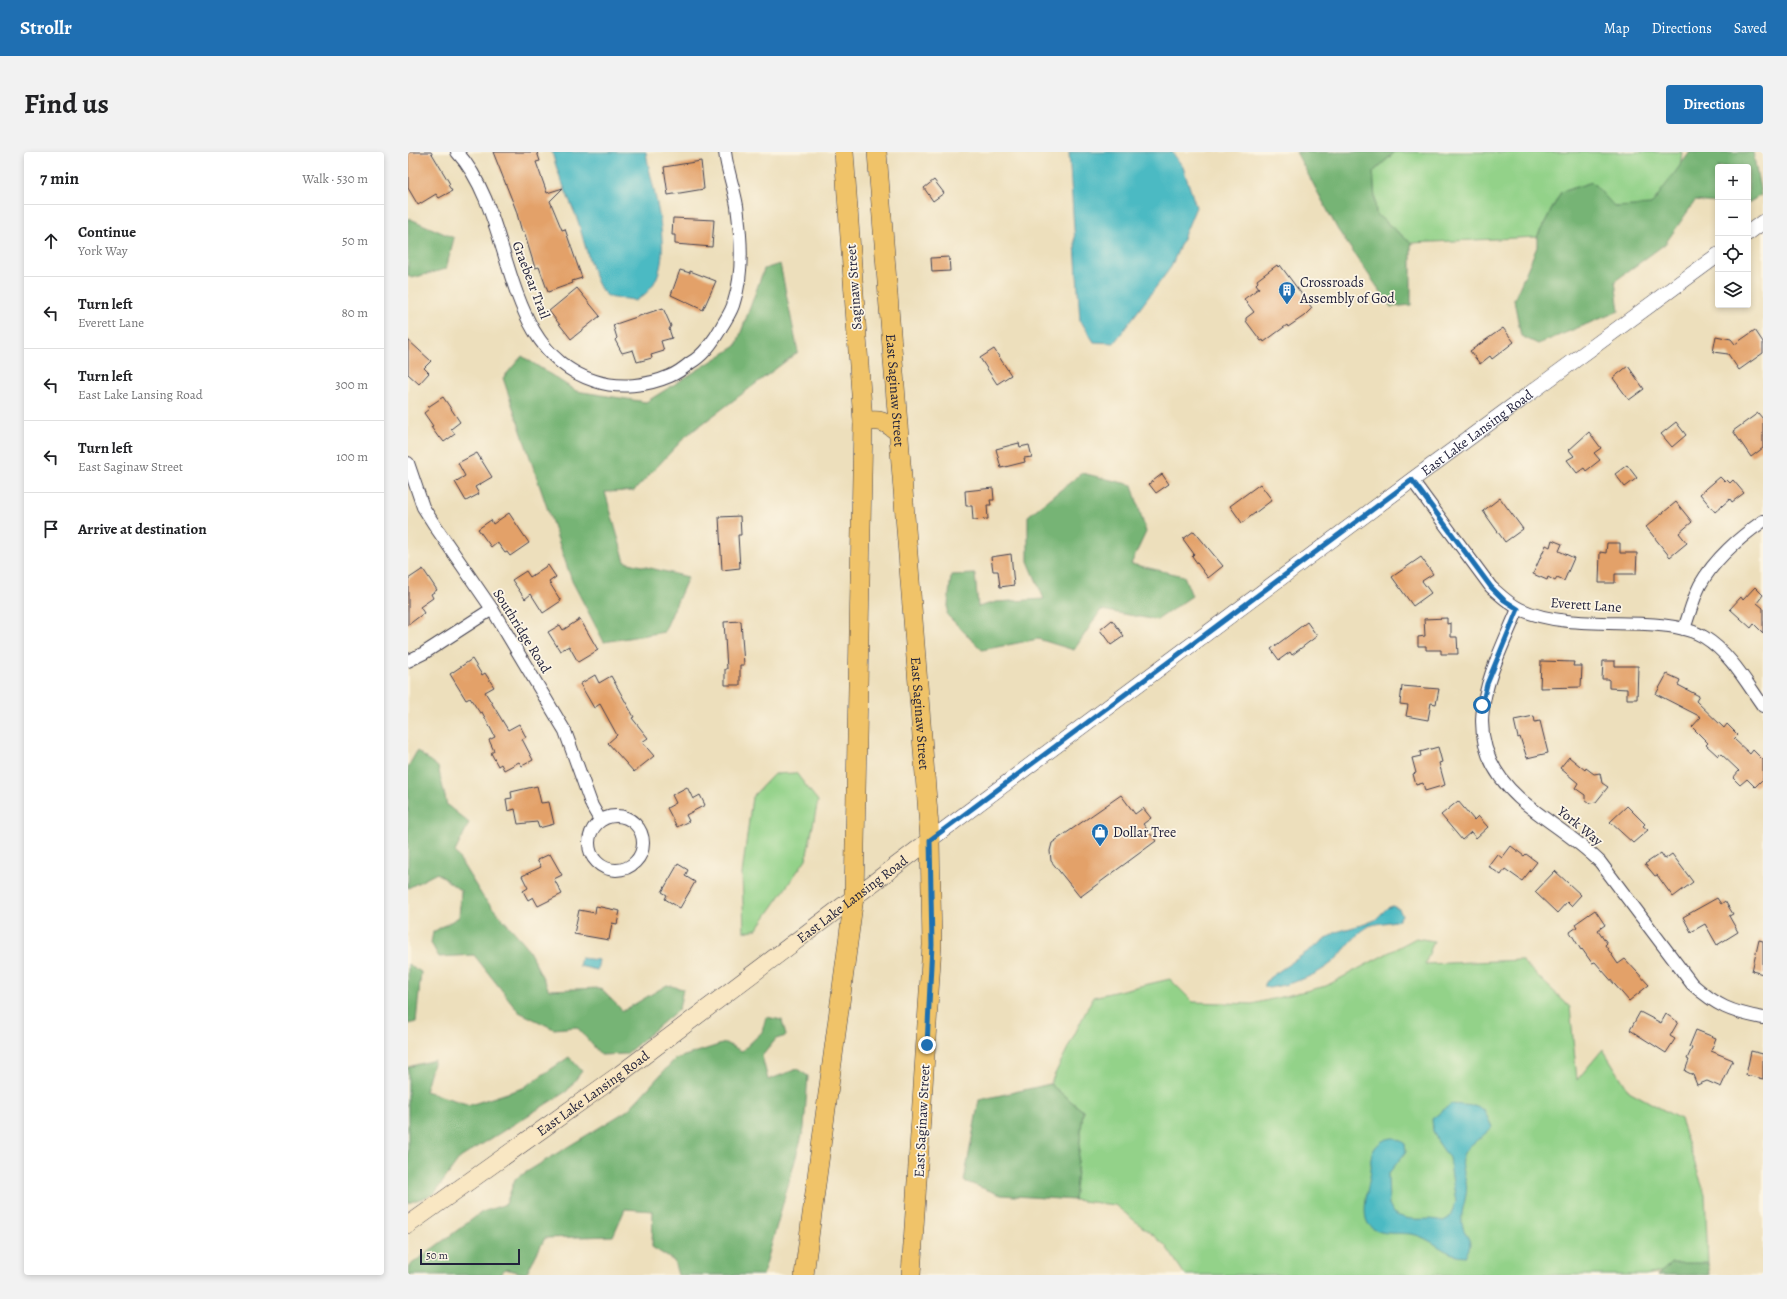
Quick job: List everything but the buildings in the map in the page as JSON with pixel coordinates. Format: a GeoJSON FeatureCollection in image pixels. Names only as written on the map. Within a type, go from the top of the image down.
{"type":"FeatureCollection","features":[{"type":"Feature","properties":{"kind":"main road","name":"Saginaw Street"},"geometry":{"type":"LineString","coordinates":[[844,152],[864,422]]}},
{"type":"Feature","properties":{"kind":"main road","name":"East Saginaw Street"},"geometry":{"type":"LineString","coordinates":[[877,152],[930,840],[932,945],[911,1275]]}},
{"type":"Feature","properties":{"kind":"main road"},"geometry":{"type":"LineString","coordinates":[[807,1272],[854,898],[864,422],[877,420],[885,422],[898,432]]}},
{"type":"Feature","properties":{"kind":"main road","name":"East Lake Lansing Road"},"geometry":{"type":"LineString","coordinates":[[408,1225],[620,1074],[930,840]]}},
{"type":"Feature","properties":{"kind":"street","name":"Graebear Trail"},"geometry":{"type":"LineString","coordinates":[[458,152],[480,182],[526,316],[540,341],[559,361],[583,377],[607,385],[638,385],[670,376],[694,362],[717,335],[734,304],[741,272],[736,206],[725,152]]}},
{"type":"Feature","properties":{"kind":"street"},"geometry":{"type":"LineString","coordinates":[[1751,231],[1763,222]]}},
{"type":"Feature","properties":{"kind":"street","name":"East Lake Lansing Road"},"geometry":{"type":"LineString","coordinates":[[930,840],[1412,480],[1715,257]]}},
{"type":"Feature","properties":{"kind":"street","name":"Southridge Road"},"geometry":{"type":"LineString","coordinates":[[408,463],[423,507],[492,609],[565,731],[592,806],[600,820]]}},
{"type":"Feature","properties":{"kind":"street","name":"Everett Lane"},"geometry":{"type":"LineString","coordinates":[[1412,480],[1491,587],[1504,600],[1518,609],[1533,615],[1555,620],[1655,625],[1684,629],[1704,637],[1722,651],[1763,706]]}},
{"type":"Feature","properties":{"kind":"street"},"geometry":{"type":"LineString","coordinates":[[1684,629],[1700,585],[1720,557],[1742,535],[1763,521]]}},
{"type":"Feature","properties":{"kind":"street"},"geometry":{"type":"LineString","coordinates":[[408,661],[424,653],[492,609]]}},
{"type":"Feature","properties":{"kind":"street","name":"York Way"},"geometry":{"type":"LineString","coordinates":[[1518,609],[1487,684],[1482,705],[1481,725],[1484,744],[1490,761],[1497,773],[1519,798],[1583,845],[1600,862],[1692,984],[1710,1000],[1736,1013],[1763,1018]]}},
{"type":"Feature","properties":{"kind":"street"},"geometry":{"type":"LineString","coordinates":[[608,816],[622,816],[634,821],[640,828],[643,836],[642,854],[637,861],[629,867],[621,870],[607,868],[596,861],[591,853],[589,844],[590,835],[600,820],[608,816]]}},
{"type":"Feature","properties":{"kind":"green space"},"geometry":{"type":"Polygon","coordinates":[[[1296,152],[1395,152],[1373,172],[1376,214],[1411,243],[1411,305],[1391,307],[1338,230],[1296,152]]]}},
{"type":"Feature","properties":{"kind":"green space"},"geometry":{"type":"Polygon","coordinates":[[[1395,152],[1682,152],[1680,167],[1651,206],[1615,207],[1561,192],[1537,237],[1411,243],[1376,214],[1373,172],[1395,152]]]}},
{"type":"Feature","properties":{"kind":"green space"},"geometry":{"type":"Polygon","coordinates":[[[1690,152],[1753,152],[1761,195],[1751,201],[1751,164],[1715,164],[1715,203],[1695,201],[1665,244],[1615,281],[1619,311],[1538,344],[1521,336],[1514,300],[1537,247],[1537,237],[1561,192],[1592,182],[1615,207],[1651,205],[1690,152]]]}},
{"type":"Feature","properties":{"kind":"green space"},"geometry":{"type":"Polygon","coordinates":[[[408,218],[454,238],[446,269],[412,278],[408,276],[408,218]]]}},
{"type":"Feature","properties":{"kind":"green space"},"geometry":{"type":"Polygon","coordinates":[[[780,264],[798,352],[686,436],[634,491],[605,492],[625,562],[688,577],[664,632],[604,642],[572,581],[503,378],[522,356],[576,391],[646,402],[736,346],[764,269],[780,264]]]}},
{"type":"Feature","properties":{"kind":"green space"},"geometry":{"type":"Polygon","coordinates":[[[1082,473],[1132,485],[1146,532],[1131,564],[1184,576],[1192,596],[1157,620],[1101,610],[1074,650],[1038,639],[982,650],[947,615],[951,575],[975,574],[978,607],[996,602],[1044,599],[1028,561],[1028,516],[1082,473]]]}},
{"type":"Feature","properties":{"kind":"green space"},"geometry":{"type":"Polygon","coordinates":[[[417,751],[438,767],[447,805],[469,823],[455,852],[483,897],[526,945],[549,990],[600,988],[623,1011],[667,985],[683,989],[679,1009],[626,1054],[601,1055],[577,1027],[554,1029],[519,1012],[474,955],[439,957],[431,943],[433,932],[459,917],[461,891],[437,873],[408,888],[408,767],[417,751]]]}},
{"type":"Feature","properties":{"kind":"green space"},"geometry":{"type":"Polygon","coordinates":[[[796,773],[818,801],[806,859],[757,929],[744,932],[742,874],[752,797],[774,774],[796,773]]]}},
{"type":"Feature","properties":{"kind":"green space"},"geometry":{"type":"Polygon","coordinates":[[[1416,938],[1434,941],[1425,964],[1521,960],[1570,1007],[1577,1080],[1603,1049],[1629,1091],[1680,1119],[1705,1194],[1708,1263],[1645,1275],[1185,1275],[1165,1245],[1115,1205],[1074,1200],[1083,1111],[1050,1084],[1093,997],[1170,979],[1193,1002],[1252,1004],[1326,986],[1416,938]]]}},
{"type":"Feature","properties":{"kind":"green space"},"geometry":{"type":"Polygon","coordinates":[[[408,964],[421,972],[416,1022],[408,1024],[408,964]]]}},
{"type":"Feature","properties":{"kind":"green space"},"geometry":{"type":"Polygon","coordinates":[[[766,1017],[782,1020],[786,1036],[776,1039],[762,1056],[768,1080],[797,1069],[808,1076],[804,1128],[763,1275],[678,1275],[674,1261],[652,1247],[653,1211],[625,1209],[613,1236],[545,1238],[526,1274],[505,1269],[500,1275],[408,1275],[409,1266],[482,1212],[506,1204],[515,1179],[628,1110],[675,1059],[725,1043],[742,1051],[762,1032],[766,1017]]]}},
{"type":"Feature","properties":{"kind":"green space"},"geometry":{"type":"Polygon","coordinates":[[[569,1057],[582,1071],[567,1091],[460,1158],[434,1194],[408,1203],[408,1067],[434,1060],[425,1091],[470,1105],[523,1088],[569,1057]]]}},
{"type":"Feature","properties":{"kind":"green space"},"geometry":{"type":"Polygon","coordinates":[[[1050,1084],[1083,1111],[1074,1200],[1001,1195],[964,1181],[979,1100],[1050,1084]]]}},
{"type":"Feature","properties":{"kind":"green space"},"geometry":{"type":"Polygon","coordinates":[[[1671,1263],[1708,1263],[1709,1275],[1658,1275],[1671,1263]]]}},
{"type":"Feature","properties":{"kind":"water"},"geometry":{"type":"Polygon","coordinates":[[[552,152],[646,152],[662,232],[662,254],[659,273],[650,289],[635,301],[607,296],[600,288],[596,280],[578,221],[560,178],[552,152]]]}},
{"type":"Feature","properties":{"kind":"water"},"geometry":{"type":"Polygon","coordinates":[[[1069,152],[1172,152],[1183,167],[1196,207],[1171,267],[1114,343],[1094,342],[1080,320],[1069,152]]]}},
{"type":"Feature","properties":{"kind":"water"},"geometry":{"type":"Polygon","coordinates":[[[1393,906],[1399,909],[1402,915],[1399,920],[1369,926],[1354,938],[1327,967],[1311,976],[1294,982],[1269,988],[1265,987],[1265,984],[1269,978],[1336,932],[1375,920],[1387,908],[1393,906]]]}},
{"type":"Feature","properties":{"kind":"water"},"geometry":{"type":"Polygon","coordinates":[[[581,958],[599,960],[597,970],[579,966],[581,958]]]}},
{"type":"Feature","properties":{"kind":"water"},"geometry":{"type":"Polygon","coordinates":[[[1451,1104],[1474,1106],[1484,1110],[1492,1127],[1465,1151],[1462,1159],[1462,1166],[1467,1187],[1462,1212],[1462,1222],[1470,1242],[1470,1246],[1465,1256],[1452,1254],[1413,1234],[1386,1233],[1375,1230],[1370,1226],[1365,1215],[1372,1154],[1376,1147],[1383,1141],[1394,1138],[1405,1144],[1406,1152],[1388,1174],[1389,1205],[1393,1213],[1413,1219],[1443,1221],[1449,1218],[1456,1202],[1449,1158],[1438,1142],[1433,1131],[1432,1119],[1451,1104]]]}},
{"type":"Feature","properties":{"kind":"place","name":"Crossroads Assembly of God"},"geometry":{"type":"Point","coordinates":[1287,305]}},
{"type":"Feature","properties":{"kind":"place","name":"Dollar Tree"},"geometry":{"type":"Point","coordinates":[1100,847]}},
{"type":"Feature","properties":{"kind":"route"},"geometry":{"type":"LineString","coordinates":[[927,1045],[932,945],[930,840],[1412,480],[1491,587],[1504,600],[1518,609],[1487,684],[1482,705]]}}]}
